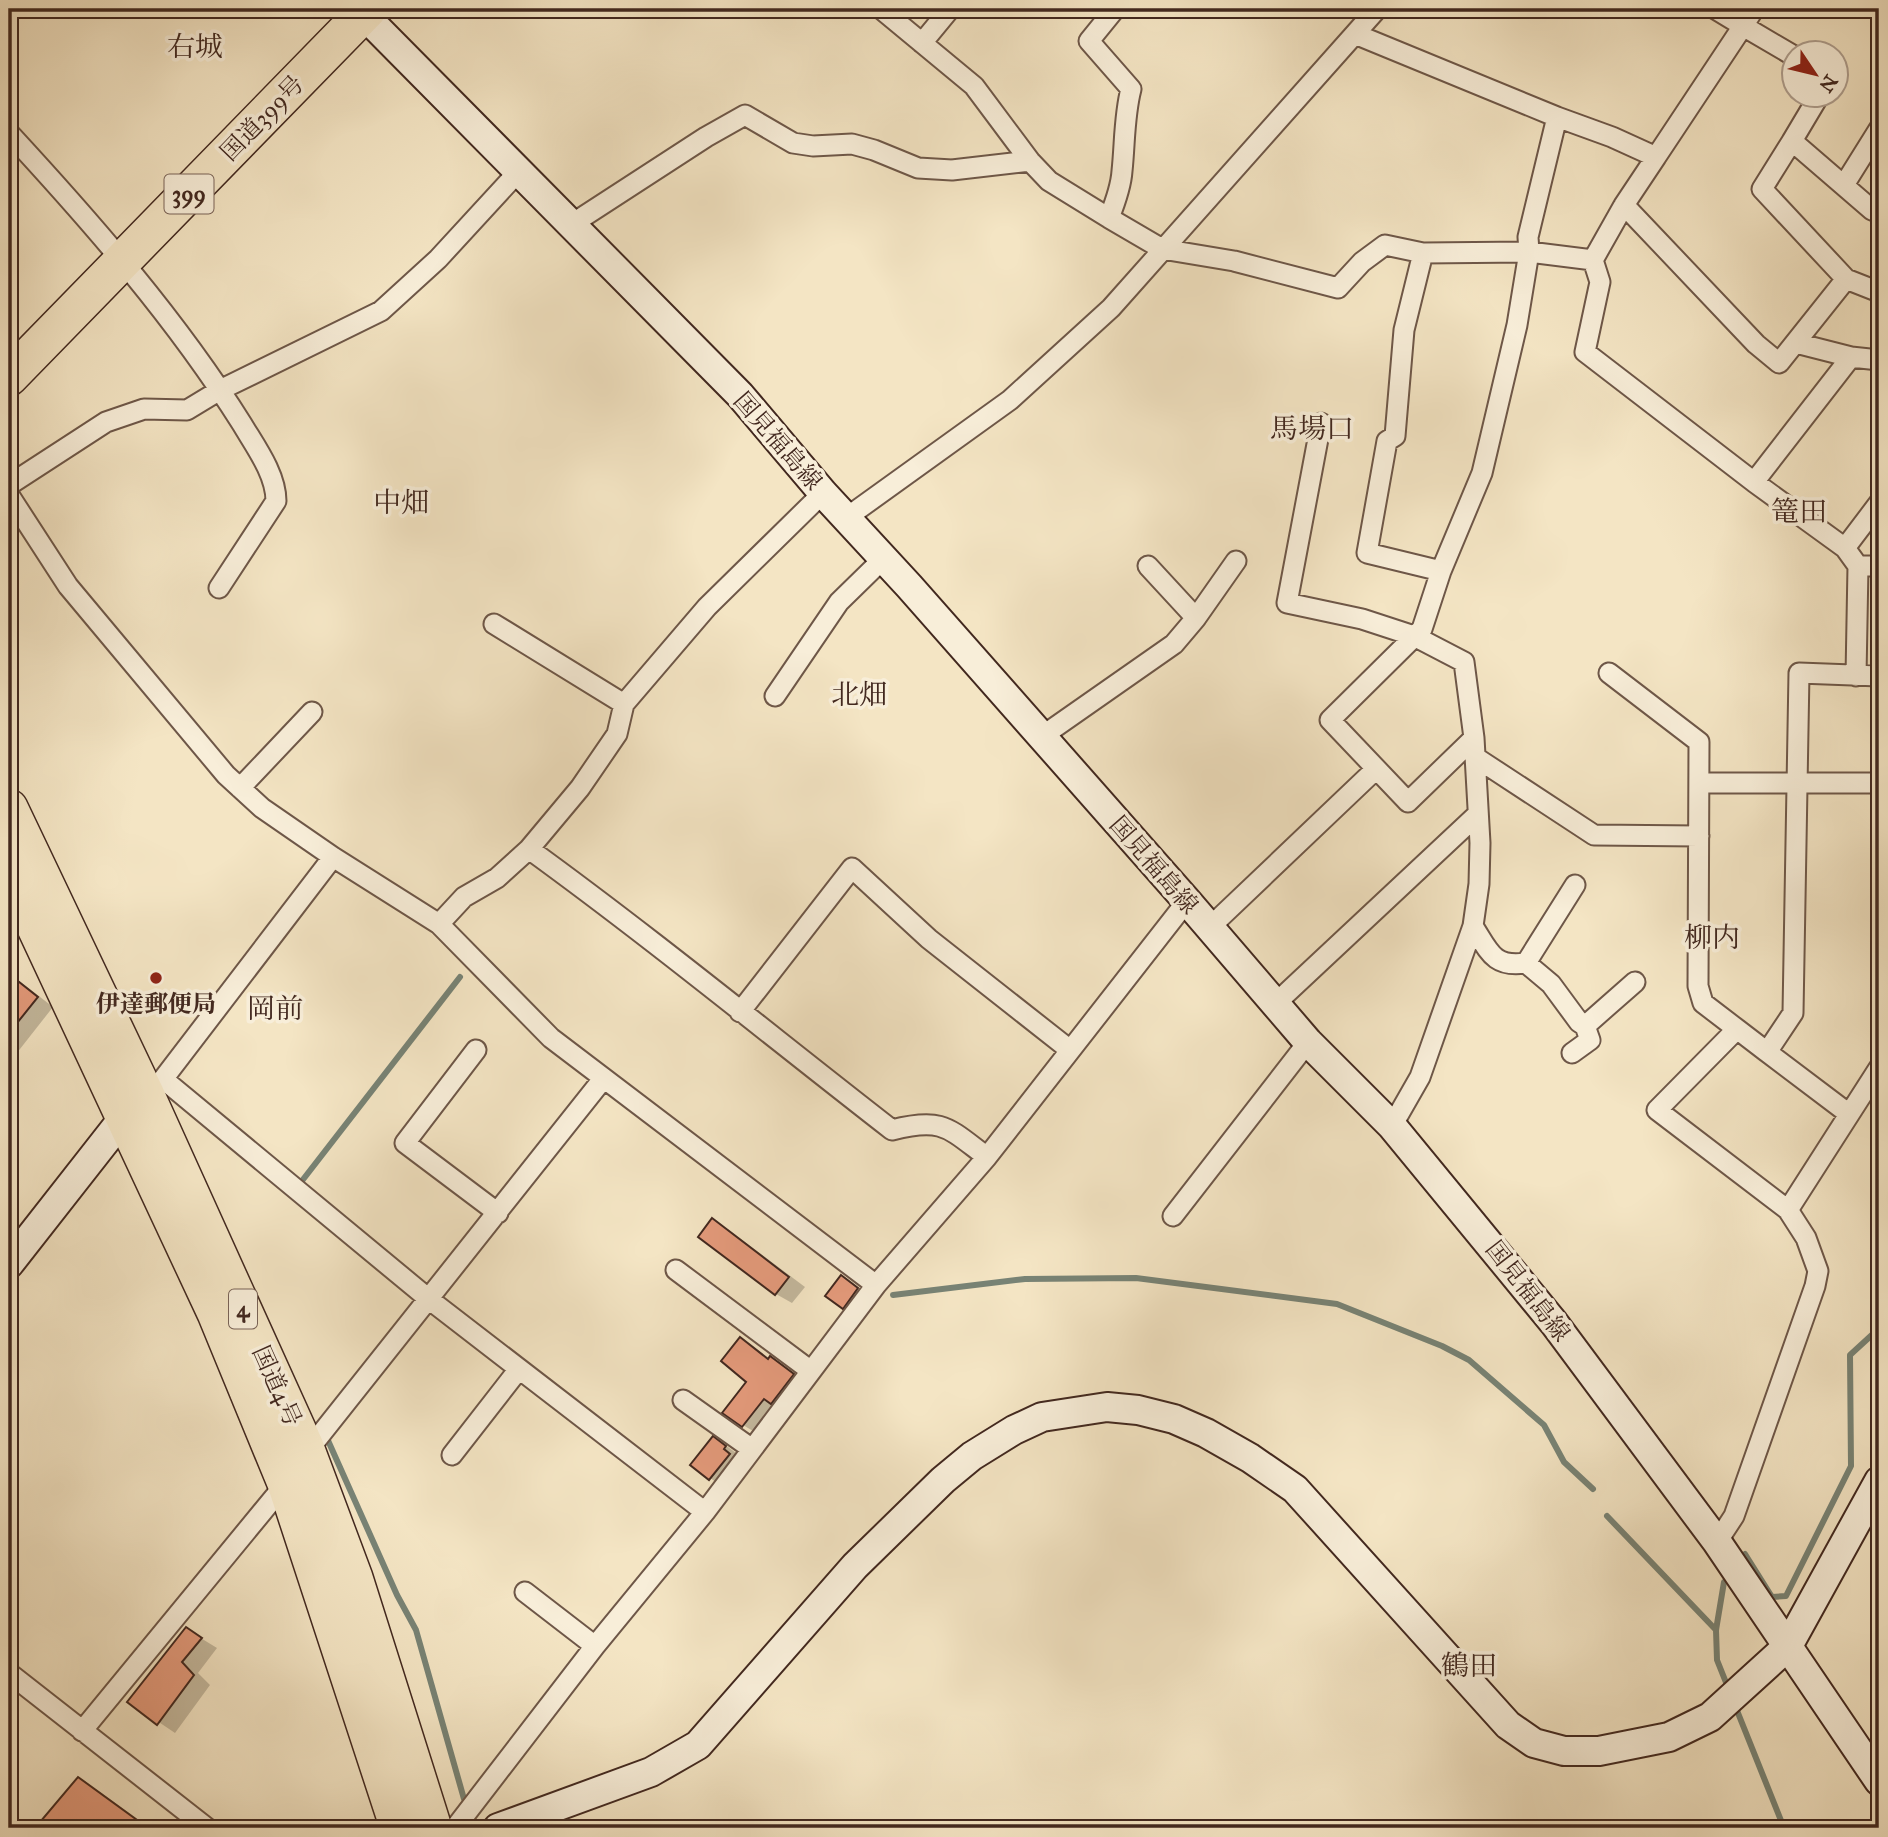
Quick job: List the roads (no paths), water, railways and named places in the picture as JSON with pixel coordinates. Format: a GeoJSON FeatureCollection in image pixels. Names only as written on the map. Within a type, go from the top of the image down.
{"type":"FeatureCollection","features":[{"type":"Feature","properties":{"kind":"highway","name":"国道399号"},"geometry":{"type":"LineString","coordinates":[[9,377],[123,262],[363,10]]}},
{"type":"Feature","properties":{"kind":"highway","name":"国道4号"},"geometry":{"type":"LineString","coordinates":[[9,808],[305,1447],[354,1578],[433,1828]]}},
{"type":"Feature","properties":{"kind":"highway","name":"国道4号"},"geometry":{"type":"LineString","coordinates":[[9,870],[145,1098],[216,1313],[286,1483],[399,1828]]}},
{"type":"Feature","properties":{"kind":"main road","name":"国見福島線"},"geometry":{"type":"LineString","coordinates":[[363,10],[518,172],[740,395],[823,493],[884,558],[1308,1041],[1392,1126],[1555,1323],[1717,1542],[1879,1781]]}},
{"type":"Feature","properties":{"kind":"main road"},"geometry":{"type":"LineString","coordinates":[[9,1264],[145,1098]]}},
{"type":"Feature","properties":{"kind":"main road"},"geometry":{"type":"LineString","coordinates":[[498,1828],[652,1772],[698,1745],[855,1566],[943,1480],[972,1456],[1014,1430],[1042,1417],[1107,1407],[1138,1410],[1174,1419],[1250,1458],[1295,1489],[1508,1725],[1534,1743],[1564,1751],[1599,1751],[1669,1737],[1710,1717],[1787,1646],[1879,1481]]}},
{"type":"Feature","properties":{"kind":"street"},"geometry":{"type":"LineString","coordinates":[[881,9],[974,86],[1030,161],[1049,181],[1162,249],[1234,261],[1338,288],[1362,262],[1385,245],[1423,253],[1529,252],[1593,260]]}},
{"type":"Feature","properties":{"kind":"street"},"geometry":{"type":"LineString","coordinates":[[922,43],[950,9]]}},
{"type":"Feature","properties":{"kind":"street"},"geometry":{"type":"LineString","coordinates":[[1109,218],[1118,195],[1122,172],[1125,111],[1131,89],[1089,41],[1115,9]]}},
{"type":"Feature","properties":{"kind":"street"},"geometry":{"type":"LineString","coordinates":[[846,518],[1010,400],[1111,308],[1377,9]]}},
{"type":"Feature","properties":{"kind":"street"},"geometry":{"type":"LineString","coordinates":[[1715,9],[1780,48]]}},
{"type":"Feature","properties":{"kind":"street"},"geometry":{"type":"LineString","coordinates":[[1754,9],[1624,205],[1593,260],[1600,282],[1585,352],[1845,548],[1858,566],[1856,676]]}},
{"type":"Feature","properties":{"kind":"street"},"geometry":{"type":"LineString","coordinates":[[1355,34],[1656,157]]}},
{"type":"Feature","properties":{"kind":"street"},"geometry":{"type":"LineString","coordinates":[[1812,108],[1762,190],[1846,279],[1879,292]]}},
{"type":"Feature","properties":{"kind":"street"},"geometry":{"type":"LineString","coordinates":[[572,224],[706,137],[745,115],[793,143],[813,146],[852,144],[918,168],[952,170],[1030,161]]}},
{"type":"Feature","properties":{"kind":"street"},"geometry":{"type":"LineString","coordinates":[[1474,747],[1408,802],[1329,720],[1422,629],[1441,571],[1482,473],[1517,325],[1529,252],[1528,237],[1557,117]]}},
{"type":"Feature","properties":{"kind":"street"},"geometry":{"type":"LineString","coordinates":[[1844,184],[1879,129]]}},
{"type":"Feature","properties":{"kind":"street"},"geometry":{"type":"LineString","coordinates":[[9,133],[123,262],[220,390],[261,455],[276,490],[276,500],[219,588]]}},
{"type":"Feature","properties":{"kind":"street"},"geometry":{"type":"LineString","coordinates":[[1792,141],[1872,210],[1879,213]]}},
{"type":"Feature","properties":{"kind":"street"},"geometry":{"type":"LineString","coordinates":[[9,485],[106,422],[144,409],[187,410],[220,390],[381,311],[438,259],[518,172]]}},
{"type":"Feature","properties":{"kind":"street"},"geometry":{"type":"LineString","coordinates":[[1624,205],[1756,344],[1779,363],[1846,279]]}},
{"type":"Feature","properties":{"kind":"street"},"geometry":{"type":"LineString","coordinates":[[1423,253],[1404,330],[1395,436],[1387,442],[1367,553],[1441,571]]}},
{"type":"Feature","properties":{"kind":"street"},"geometry":{"type":"LineString","coordinates":[[1796,343],[1851,357],[1879,360]]}},
{"type":"Feature","properties":{"kind":"street"},"geometry":{"type":"LineString","coordinates":[[1754,482],[1851,357]]}},
{"type":"Feature","properties":{"kind":"street"},"geometry":{"type":"LineString","coordinates":[[1321,423],[1287,603],[1362,619],[1414,636],[1464,662],[1474,747],[1479,884],[1474,926],[1420,1077],[1392,1126]]}},
{"type":"Feature","properties":{"kind":"street"},"geometry":{"type":"LineString","coordinates":[[439,925],[464,897],[497,878],[529,849],[580,788],[617,734],[624,704],[707,607],[823,493]]}},
{"type":"Feature","properties":{"kind":"street"},"geometry":{"type":"LineString","coordinates":[[9,495],[68,586],[226,775],[240,788],[262,808],[333,857],[439,925],[551,1038],[876,1285]]}},
{"type":"Feature","properties":{"kind":"street"},"geometry":{"type":"LineString","coordinates":[[1845,548],[1879,503]]}},
{"type":"Feature","properties":{"kind":"street"},"geometry":{"type":"LineString","coordinates":[[775,696],[839,602],[884,558]]}},
{"type":"Feature","properties":{"kind":"street"},"geometry":{"type":"LineString","coordinates":[[1041,737],[1174,644],[1236,561]]}},
{"type":"Feature","properties":{"kind":"street"},"geometry":{"type":"LineString","coordinates":[[1148,566],[1196,618]]}},
{"type":"Feature","properties":{"kind":"street"},"geometry":{"type":"LineString","coordinates":[[1858,566],[1879,566]]}},
{"type":"Feature","properties":{"kind":"street"},"geometry":{"type":"LineString","coordinates":[[494,624],[624,704]]}},
{"type":"Feature","properties":{"kind":"street"},"geometry":{"type":"LineString","coordinates":[[1609,673],[1699,742],[1698,986],[1703,1003],[1849,1114]]}},
{"type":"Feature","properties":{"kind":"street"},"geometry":{"type":"LineString","coordinates":[[1767,1052],[1793,1013],[1798,673],[1879,676]]}},
{"type":"Feature","properties":{"kind":"street"},"geometry":{"type":"LineString","coordinates":[[240,788],[312,712]]}},
{"type":"Feature","properties":{"kind":"street"},"geometry":{"type":"LineString","coordinates":[[1474,747],[1594,835],[1699,836]]}},
{"type":"Feature","properties":{"kind":"street"},"geometry":{"type":"LineString","coordinates":[[1209,928],[1376,769]]}},
{"type":"Feature","properties":{"kind":"street"},"geometry":{"type":"LineString","coordinates":[[1699,783],[1879,783]]}},
{"type":"Feature","properties":{"kind":"street"},"geometry":{"type":"LineString","coordinates":[[1276,1003],[1478,814]]}},
{"type":"Feature","properties":{"kind":"street"},"geometry":{"type":"LineString","coordinates":[[529,849],[617,913],[892,1130],[918,1124],[945,1126],[987,1157]]}},
{"type":"Feature","properties":{"kind":"street"},"geometry":{"type":"LineString","coordinates":[[333,857],[145,1098],[434,1299],[519,1369],[705,1512]]}},
{"type":"Feature","properties":{"kind":"street"},"geometry":{"type":"LineString","coordinates":[[740,1012],[852,868],[929,939],[1070,1051]]}},
{"type":"Feature","properties":{"kind":"street"},"geometry":{"type":"LineString","coordinates":[[1474,926],[1490,954],[1509,966],[1526,963],[1575,885]]}},
{"type":"Feature","properties":{"kind":"street"},"geometry":{"type":"LineString","coordinates":[[455,1828],[595,1646],[705,1512],[876,1285],[987,1157],[1187,901]]}},
{"type":"Feature","properties":{"kind":"street"},"geometry":{"type":"LineString","coordinates":[[1526,963],[1551,984],[1579,1022],[1586,1026],[1590,1040],[1572,1053]]}},
{"type":"Feature","properties":{"kind":"street"},"geometry":{"type":"LineString","coordinates":[[1586,1026],[1635,982]]}},
{"type":"Feature","properties":{"kind":"street"},"geometry":{"type":"LineString","coordinates":[[1717,1542],[1734,1516],[1818,1271],[1806,1238],[1788,1210],[1657,1110],[1737,1030]]}},
{"type":"Feature","properties":{"kind":"street"},"geometry":{"type":"LineString","coordinates":[[1172,1216],[1308,1041]]}},
{"type":"Feature","properties":{"kind":"street"},"geometry":{"type":"LineString","coordinates":[[477,1050],[405,1143],[498,1213]]}},
{"type":"Feature","properties":{"kind":"street"},"geometry":{"type":"LineString","coordinates":[[1788,1210],[1879,1068]]}},
{"type":"Feature","properties":{"kind":"street"},"geometry":{"type":"LineString","coordinates":[[305,1447],[317,1440],[434,1299],[603,1079]]}},
{"type":"Feature","properties":{"kind":"street"},"geometry":{"type":"LineString","coordinates":[[676,1270],[811,1371]]}},
{"type":"Feature","properties":{"kind":"street"},"geometry":{"type":"LineString","coordinates":[[452,1455],[519,1369]]}},
{"type":"Feature","properties":{"kind":"street"},"geometry":{"type":"LineString","coordinates":[[683,1401],[752,1449]]}},
{"type":"Feature","properties":{"kind":"street"},"geometry":{"type":"LineString","coordinates":[[82,1731],[286,1483]]}},
{"type":"Feature","properties":{"kind":"street"},"geometry":{"type":"LineString","coordinates":[[524,1592],[595,1646]]}},
{"type":"Feature","properties":{"kind":"street"},"geometry":{"type":"LineString","coordinates":[[9,1673],[207,1828]]}},
{"type":"Feature","properties":{"kind":"waterway"},"geometry":{"type":"LineString","coordinates":[[298,1186],[460,977]]}},
{"type":"Feature","properties":{"kind":"waterway"},"geometry":{"type":"LineString","coordinates":[[1745,1554],[1772,1597],[1786,1596],[1851,1466],[1850,1355],[1878,1326],[1874,1280],[1879,1242]]}},
{"type":"Feature","properties":{"kind":"waterway"},"geometry":{"type":"LineString","coordinates":[[893,1295],[1025,1279],[1136,1278],[1337,1304],[1442,1346],[1469,1360],[1544,1425],[1564,1462],[1593,1489]]}},
{"type":"Feature","properties":{"kind":"waterway"},"geometry":{"type":"LineString","coordinates":[[326,1436],[397,1595],[416,1630],[464,1799]]}},
{"type":"Feature","properties":{"kind":"waterway"},"geometry":{"type":"LineString","coordinates":[[1607,1516],[1716,1630]]}},
{"type":"Feature","properties":{"kind":"waterway"},"geometry":{"type":"LineString","coordinates":[[1724,1582],[1716,1630],[1717,1660],[1729,1690]]}},
{"type":"Feature","properties":{"kind":"waterway"},"geometry":{"type":"LineString","coordinates":[[1734,1703],[1784,1828]]}},
{"type":"Feature","properties":{"kind":"place","name":"伊達郵便局"},"geometry":{"type":"Point","coordinates":[156,978]}},
{"type":"Feature","properties":{"kind":"district","name":"右城"},"geometry":{"type":"Point","coordinates":[195,46]}},
{"type":"Feature","properties":{"kind":"district","name":"馬場口"},"geometry":{"type":"Point","coordinates":[1312,428]}},
{"type":"Feature","properties":{"kind":"district","name":"中畑"},"geometry":{"type":"Point","coordinates":[401,502]}},
{"type":"Feature","properties":{"kind":"district","name":"篭田"},"geometry":{"type":"Point","coordinates":[1799,511]}},
{"type":"Feature","properties":{"kind":"district","name":"北畑"},"geometry":{"type":"Point","coordinates":[859,694]}},
{"type":"Feature","properties":{"kind":"district","name":"柳内"},"geometry":{"type":"Point","coordinates":[1712,937]}},
{"type":"Feature","properties":{"kind":"district","name":"岡前"},"geometry":{"type":"Point","coordinates":[275,1008]}},
{"type":"Feature","properties":{"kind":"district","name":"鶴田"},"geometry":{"type":"Point","coordinates":[1469,1665]}}]}
